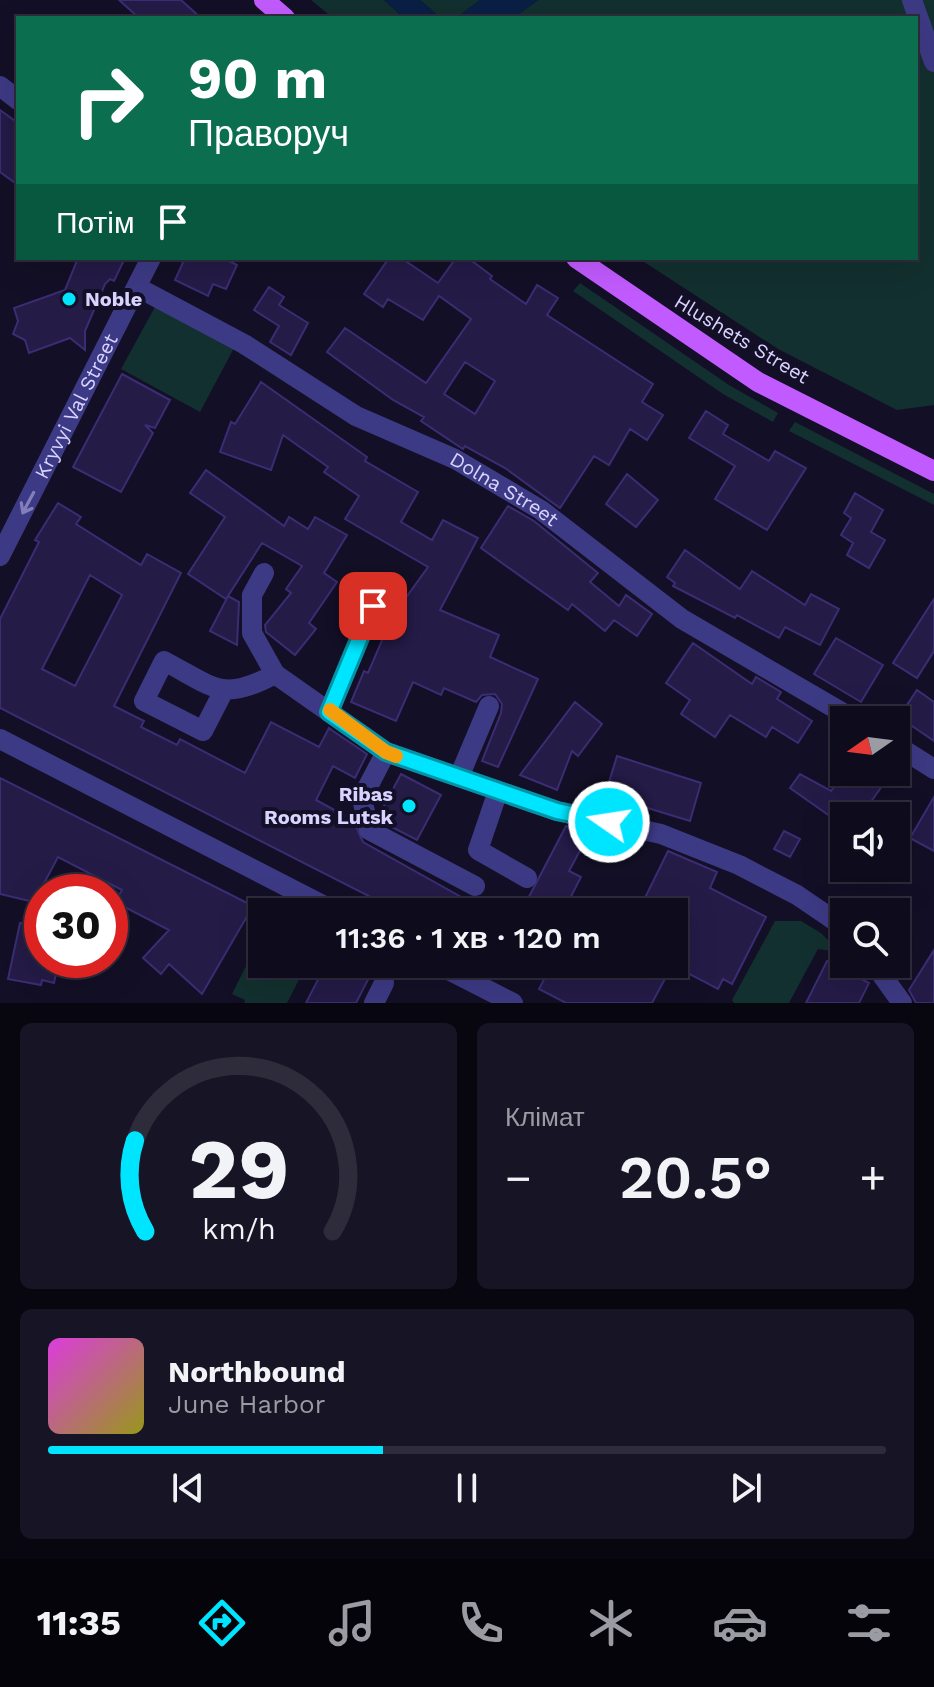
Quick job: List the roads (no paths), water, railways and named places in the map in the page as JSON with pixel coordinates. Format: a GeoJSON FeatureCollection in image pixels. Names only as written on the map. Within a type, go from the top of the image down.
{"type":"FeatureCollection","features":[{"type":"Feature","properties":{"kind":"main road","name":"Hlushets Street"},"geometry":{"type":"LineString","coordinates":[[579,260],[758,382],[934,471]]}},
{"type":"Feature","properties":{"kind":"street"},"geometry":{"type":"LineString","coordinates":[[918,17],[934,62]]}},
{"type":"Feature","properties":{"kind":"street"},"geometry":{"type":"LineString","coordinates":[[0,86],[16,98]]}},
{"type":"Feature","properties":{"kind":"street","name":"Kryvyi Val Street"},"geometry":{"type":"LineString","coordinates":[[0,556],[150,260]]}},
{"type":"Feature","properties":{"kind":"street","name":"Dolna Street"},"geometry":{"type":"LineString","coordinates":[[137,287],[244,344],[356,416],[455,459],[529,503],[682,619],[831,706]]}},
{"type":"Feature","properties":{"kind":"street"},"geometry":{"type":"LineString","coordinates":[[264,573],[252,595],[252,633],[275,674],[386,752],[557,811],[661,834],[739,865],[797,895],[830,917]]}},
{"type":"Feature","properties":{"kind":"street"},"geometry":{"type":"LineString","coordinates":[[329,712],[373,606]]}},
{"type":"Feature","properties":{"kind":"street"},"geometry":{"type":"LineString","coordinates":[[223,692],[246,690],[275,674]]}},
{"type":"Feature","properties":{"kind":"street"},"geometry":{"type":"LineString","coordinates":[[459,777],[489,706]]}},
{"type":"Feature","properties":{"kind":"street"},"geometry":{"type":"LineString","coordinates":[[0,739],[309,898]]}},
{"type":"Feature","properties":{"kind":"street"},"geometry":{"type":"LineString","coordinates":[[386,752],[362,798],[369,830],[475,886]]}},
{"type":"Feature","properties":{"kind":"street"},"geometry":{"type":"LineString","coordinates":[[910,754],[934,769]]}},
{"type":"Feature","properties":{"kind":"street"},"geometry":{"type":"LineString","coordinates":[[498,791],[478,850],[527,878]]}},
{"type":"Feature","properties":{"kind":"street"},"geometry":{"type":"LineString","coordinates":[[464,978],[513,1003]]}},
{"type":"Feature","properties":{"kind":"street"},"geometry":{"type":"LineString","coordinates":[[884,978],[902,1003]]}},
{"type":"Feature","properties":{"kind":"street"},"geometry":{"type":"LineString","coordinates":[[374,1003],[384,983]]}},
{"type":"Feature","properties":{"kind":"water"},"geometry":{"type":"Polygon","coordinates":[[[384,0],[420,0],[439,16],[402,16],[384,0]]]}},
{"type":"Feature","properties":{"kind":"water"},"geometry":{"type":"Polygon","coordinates":[[[480,0],[538,0],[517,16],[459,16],[480,0]]]}},
{"type":"Feature","properties":{"kind":"place","name":"Noble"},"geometry":{"type":"Point","coordinates":[69,299]}},
{"type":"Feature","properties":{"kind":"place","name":"Ribas Rooms Lutsk"},"geometry":{"type":"Point","coordinates":[409,806]}}]}
